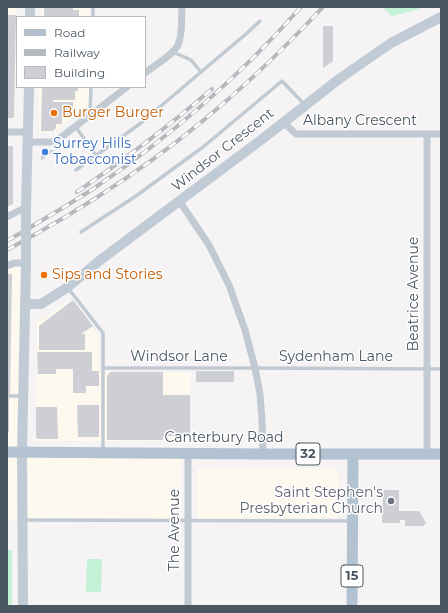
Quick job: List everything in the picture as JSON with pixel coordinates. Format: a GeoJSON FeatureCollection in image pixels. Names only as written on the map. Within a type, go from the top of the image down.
{"type":"FeatureCollection","features":[{"type":"Feature","properties":{"kind":"main road","name":"Canterbury Road"},"geometry":{"type":"LineString","coordinates":[[7,452],[441,454]]}},
{"type":"Feature","properties":{"kind":"main road","name":"15"},"geometry":{"type":"LineString","coordinates":[[352,606],[353,454]]}},
{"type":"Feature","properties":{"kind":"street"},"geometry":{"type":"LineString","coordinates":[[146,72],[173,52],[178,46],[181,33],[182,7]]}},
{"type":"Feature","properties":{"kind":"street","name":"Windsor Crescent"},"geometry":{"type":"LineString","coordinates":[[25,304],[41,304],[68,287],[339,79],[391,43],[441,17]]}},
{"type":"Feature","properties":{"kind":"street"},"geometry":{"type":"LineString","coordinates":[[22,606],[22,452],[29,88]]}},
{"type":"Feature","properties":{"kind":"street"},"geometry":{"type":"LineString","coordinates":[[7,132],[55,142],[125,88]]}},
{"type":"Feature","properties":{"kind":"street","name":"Albany Crescent"},"geometry":{"type":"LineString","coordinates":[[283,122],[296,134],[441,134]]}},
{"type":"Feature","properties":{"kind":"street","name":"Beatrice Avenue"},"geometry":{"type":"LineString","coordinates":[[427,134],[427,454]]}},
{"type":"Feature","properties":{"kind":"street"},"geometry":{"type":"LineString","coordinates":[[180,202],[209,245],[229,285],[245,330],[260,394],[263,454]]}},
{"type":"Feature","properties":{"kind":"street"},"geometry":{"type":"LineString","coordinates":[[7,217],[26,207]]}},
{"type":"Feature","properties":{"kind":"street"},"geometry":{"type":"LineString","coordinates":[[7,266],[26,263]]}},
{"type":"Feature","properties":{"kind":"street","name":"The Avenue"},"geometry":{"type":"LineString","coordinates":[[188,453],[188,606]]}},
{"type":"Feature","properties":{"kind":"lane"},"geometry":{"type":"LineString","coordinates":[[76,170],[141,123],[260,21]]}},
{"type":"Feature","properties":{"kind":"lane"},"geometry":{"type":"LineString","coordinates":[[173,52],[191,60],[201,72]]}},
{"type":"Feature","properties":{"kind":"lane"},"geometry":{"type":"LineString","coordinates":[[81,232],[136,196],[202,147],[282,81],[305,105]]}},
{"type":"Feature","properties":{"kind":"lane"},"geometry":{"type":"LineString","coordinates":[[90,114],[91,88]]}},
{"type":"Feature","properties":{"kind":"lane"},"geometry":{"type":"LineString","coordinates":[[75,126],[96,155]]}},
{"type":"Feature","properties":{"kind":"lane"},"geometry":{"type":"LineString","coordinates":[[68,287],[103,333],[103,452]]}},
{"type":"Feature","properties":{"kind":"lane","name":"Windsor Lane"},"geometry":{"type":"LineString","coordinates":[[103,368],[255,368]]}},
{"type":"Feature","properties":{"kind":"lane","name":"Sydenham Lane"},"geometry":{"type":"LineString","coordinates":[[255,368],[441,369]]}},
{"type":"Feature","properties":{"kind":"lane"},"geometry":{"type":"LineString","coordinates":[[7,396],[24,396]]}},
{"type":"Feature","properties":{"kind":"lane"},"geometry":{"type":"LineString","coordinates":[[22,520],[352,521]]}},
{"type":"Feature","properties":{"kind":"shaded area"},"geometry":{"type":"Polygon","coordinates":[[[7,7],[17,7],[15,119],[7,118],[7,7]]]}},
{"type":"Feature","properties":{"kind":"shaded area"},"geometry":{"type":"Polygon","coordinates":[[[41,7],[90,7],[89,16],[41,16],[41,7]]]}},
{"type":"Feature","properties":{"kind":"shaded area"},"geometry":{"type":"Polygon","coordinates":[[[39,88],[89,88],[89,106],[55,132],[39,133],[39,88]]]}},
{"type":"Feature","properties":{"kind":"shaded area"},"geometry":{"type":"Polygon","coordinates":[[[26,263],[23,452],[181,453],[181,519],[7,521],[7,266],[26,263]]]}},
{"type":"Feature","properties":{"kind":"shaded area"},"geometry":{"type":"Polygon","coordinates":[[[71,299],[98,335],[99,372],[190,372],[190,441],[36,441],[37,323],[71,299]]]}},
{"type":"Feature","properties":{"kind":"shaded area"},"geometry":{"type":"Polygon","coordinates":[[[197,468],[334,468],[338,470],[338,518],[198,519],[197,468]]]}},
{"type":"Feature","properties":{"kind":"green space"},"geometry":{"type":"Polygon","coordinates":[[[382,7],[422,7],[392,16],[382,7]]]}},
{"type":"Feature","properties":{"kind":"green space"},"geometry":{"type":"Polygon","coordinates":[[[7,550],[12,550],[12,606],[7,606],[7,550]]]}},
{"type":"Feature","properties":{"kind":"green space"},"geometry":{"type":"Polygon","coordinates":[[[87,559],[102,559],[101,592],[86,592],[87,559]]]}},
{"type":"Feature","properties":{"kind":"building"},"geometry":{"type":"Polygon","coordinates":[[[44,7],[73,7],[73,10],[79,10],[79,16],[44,16],[44,7]]]}},
{"type":"Feature","properties":{"kind":"building"},"geometry":{"type":"Polygon","coordinates":[[[7,15],[16,15],[14,118],[7,118],[7,15]]]}},
{"type":"Feature","properties":{"kind":"building"},"geometry":{"type":"Polygon","coordinates":[[[323,26],[333,26],[333,61],[323,68],[323,26]]]}},
{"type":"Feature","properties":{"kind":"building"},"geometry":{"type":"Polygon","coordinates":[[[42,88],[78,88],[78,91],[75,91],[75,100],[53,100],[53,102],[73,102],[73,116],[62,116],[62,124],[56,124],[56,128],[53,131],[41,131],[42,88]]]}},
{"type":"Feature","properties":{"kind":"building"},"geometry":{"type":"Polygon","coordinates":[[[7,146],[13,146],[13,204],[7,207],[7,146]]]}},
{"type":"Feature","properties":{"kind":"building"},"geometry":{"type":"Polygon","coordinates":[[[41,150],[55,150],[41,161],[41,150]]]}},
{"type":"Feature","properties":{"kind":"building"},"geometry":{"type":"Polygon","coordinates":[[[8,274],[12,274],[10,394],[7,394],[8,274]]]}},
{"type":"Feature","properties":{"kind":"building"},"geometry":{"type":"Polygon","coordinates":[[[73,300],[93,326],[81,334],[85,334],[85,350],[39,350],[39,326],[73,300]]]}},
{"type":"Feature","properties":{"kind":"building"},"geometry":{"type":"Polygon","coordinates":[[[37,352],[92,352],[92,371],[99,371],[99,386],[86,386],[86,393],[73,393],[73,369],[56,369],[56,374],[38,374],[37,352]]]}},
{"type":"Feature","properties":{"kind":"building"},"geometry":{"type":"Polygon","coordinates":[[[196,371],[234,371],[234,382],[196,382],[196,371]]]}},
{"type":"Feature","properties":{"kind":"building"},"geometry":{"type":"Polygon","coordinates":[[[110,372],[163,372],[163,395],[190,395],[190,436],[163,436],[163,440],[107,440],[107,376],[110,372]]]}},
{"type":"Feature","properties":{"kind":"building"},"geometry":{"type":"Polygon","coordinates":[[[7,398],[9,398],[9,432],[7,432],[7,398]]]}},
{"type":"Feature","properties":{"kind":"building"},"geometry":{"type":"Polygon","coordinates":[[[77,405],[99,405],[99,437],[78,437],[77,405]]]}},
{"type":"Feature","properties":{"kind":"building"},"geometry":{"type":"Polygon","coordinates":[[[36,407],[57,407],[58,439],[36,438],[36,407]]]}},
{"type":"Feature","properties":{"kind":"building","name":"Saint Stephen's Presbyterian Church"},"geometry":{"type":"Polygon","coordinates":[[[383,490],[399,490],[399,511],[419,511],[426,523],[423,526],[405,526],[405,520],[400,520],[400,523],[382,523],[383,490]]]}},
{"type":"Feature","properties":{"kind":"railway"},"geometry":{"type":"LineString","coordinates":[[7,241],[93,189],[177,127],[254,57],[301,7]]}},
{"type":"Feature","properties":{"kind":"railway"},"geometry":{"type":"LineString","coordinates":[[7,250],[93,200],[174,144],[251,79],[288,44],[323,7]]}},
{"type":"Feature","properties":{"kind":"railway"},"geometry":{"type":"LineString","coordinates":[[77,192],[112,168],[212,89]]}},
{"type":"Feature","properties":{"kind":"place","name":"Burger Burger"},"geometry":{"type":"Point","coordinates":[54,113]}},
{"type":"Feature","properties":{"kind":"place","name":"Surrey Hills Tobacconist"},"geometry":{"type":"Point","coordinates":[45,152]}},
{"type":"Feature","properties":{"kind":"place","name":"Sips and Stories"},"geometry":{"type":"Point","coordinates":[44,275]}},
{"type":"Feature","properties":{"kind":"place","name":"Saint Stephen's Presbyterian Church"},"geometry":{"type":"Point","coordinates":[391,501]}}]}
